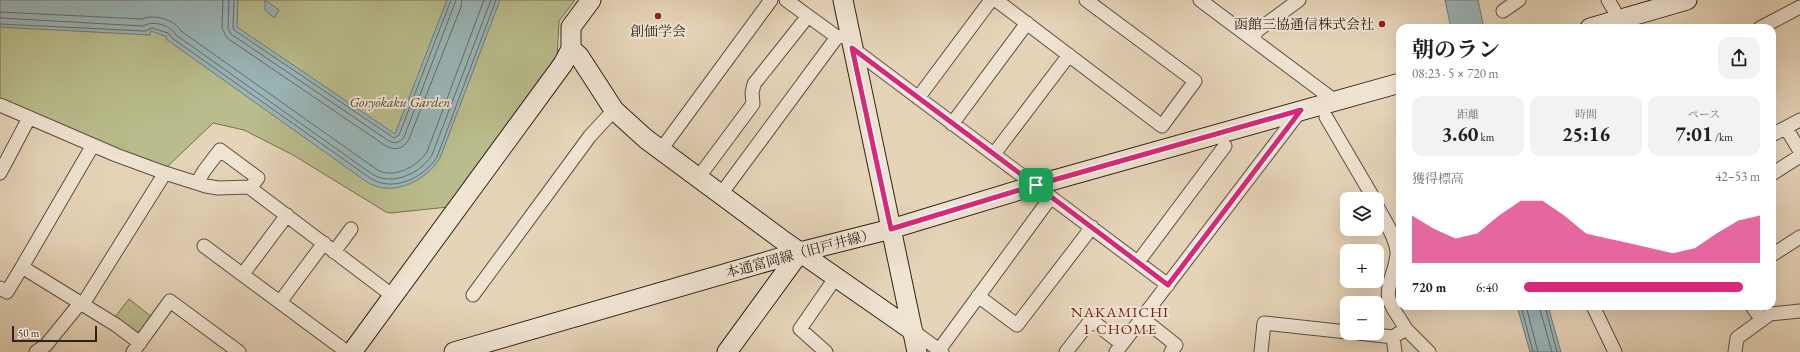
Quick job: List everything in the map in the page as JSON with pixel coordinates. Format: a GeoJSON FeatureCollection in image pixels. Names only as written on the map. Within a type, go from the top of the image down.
{"type":"FeatureCollection","features":[{"type":"Feature","properties":{"kind":"street"},"geometry":{"type":"LineString","coordinates":[[352,352],[563,64],[571,49],[571,27],[591,0]]}},
{"type":"Feature","properties":{"kind":"street"},"geometry":{"type":"LineString","coordinates":[[660,150],[771,0]]}},
{"type":"Feature","properties":{"kind":"street"},"geometry":{"type":"LineString","coordinates":[[786,0],[846,41],[952,124],[1036,185],[1168,285]]}},
{"type":"Feature","properties":{"kind":"street"},"geometry":{"type":"LineString","coordinates":[[843,0],[846,41],[891,229],[917,352]]}},
{"type":"Feature","properties":{"kind":"street"},"geometry":{"type":"LineString","coordinates":[[918,98],[991,0]]}},
{"type":"Feature","properties":{"kind":"street"},"geometry":{"type":"LineString","coordinates":[[996,0],[1162,126],[1194,81],[1086,0]]}},
{"type":"Feature","properties":{"kind":"street"},"geometry":{"type":"LineString","coordinates":[[1202,0],[1252,39],[1330,109],[1371,192]]}},
{"type":"Feature","properties":{"kind":"street"},"geometry":{"type":"LineString","coordinates":[[1252,39],[1258,30],[1300,0]]}},
{"type":"Feature","properties":{"kind":"street"},"geometry":{"type":"LineString","coordinates":[[1503,11],[1519,0]]}},
{"type":"Feature","properties":{"kind":"street"},"geometry":{"type":"LineString","coordinates":[[1608,0],[1618,20]]}},
{"type":"Feature","properties":{"kind":"street"},"geometry":{"type":"LineString","coordinates":[[1604,24],[1687,0]]}},
{"type":"Feature","properties":{"kind":"street"},"geometry":{"type":"LineString","coordinates":[[1768,24],[1800,7]]}},
{"type":"Feature","properties":{"kind":"street"},"geometry":{"type":"LineString","coordinates":[[698,178],[753,104],[752,93],[754,84],[808,16]]}},
{"type":"Feature","properties":{"kind":"street"},"geometry":{"type":"LineString","coordinates":[[952,124],[1027,23]]}},
{"type":"Feature","properties":{"kind":"street"},"geometry":{"type":"LineString","coordinates":[[720,194],[846,41]]}},
{"type":"Feature","properties":{"kind":"street"},"geometry":{"type":"LineString","coordinates":[[571,49],[579,56],[614,110],[635,130],[660,150],[800,252],[940,351],[978,296],[1051,197]]}},
{"type":"Feature","properties":{"kind":"street"},"geometry":{"type":"LineString","coordinates":[[994,154],[1069,55]]}},
{"type":"Feature","properties":{"kind":"street","name":"本通富岡線（旧戸井線）"},"geometry":{"type":"LineString","coordinates":[[465,351],[800,252],[891,229],[1036,185],[1301,110],[1330,109],[1396,84]]}},
{"type":"Feature","properties":{"kind":"street"},"geometry":{"type":"LineString","coordinates":[[0,105],[93,145],[165,173],[218,188],[250,188],[393,296]]}},
{"type":"Feature","properties":{"kind":"street"},"geometry":{"type":"LineString","coordinates":[[473,295],[590,136],[614,110]]}},
{"type":"Feature","properties":{"kind":"street"},"geometry":{"type":"LineString","coordinates":[[1066,352],[1090,320],[1119,348],[1301,110]]}},
{"type":"Feature","properties":{"kind":"street"},"geometry":{"type":"LineString","coordinates":[[0,173],[29,118]]}},
{"type":"Feature","properties":{"kind":"street"},"geometry":{"type":"LineString","coordinates":[[1800,120],[1776,131],[1800,151]]}},
{"type":"Feature","properties":{"kind":"street"},"geometry":{"type":"LineString","coordinates":[[0,288],[7,292],[93,145]]}},
{"type":"Feature","properties":{"kind":"street"},"geometry":{"type":"LineString","coordinates":[[1138,262],[1224,146]]}},
{"type":"Feature","properties":{"kind":"street"},"geometry":{"type":"LineString","coordinates":[[197,183],[220,150],[258,178],[250,188]]}},
{"type":"Feature","properties":{"kind":"street"},"geometry":{"type":"LineString","coordinates":[[1776,171],[1800,156]]}},
{"type":"Feature","properties":{"kind":"street"},"geometry":{"type":"LineString","coordinates":[[36,352],[46,345],[82,303],[165,173]]}},
{"type":"Feature","properties":{"kind":"street"},"geometry":{"type":"LineString","coordinates":[[243,274],[287,216]]}},
{"type":"Feature","properties":{"kind":"street"},"geometry":{"type":"LineString","coordinates":[[1384,220],[1395,241],[1396,246]]}},
{"type":"Feature","properties":{"kind":"street"},"geometry":{"type":"LineString","coordinates":[[978,296],[1017,325],[1092,227]]}},
{"type":"Feature","properties":{"kind":"street"},"geometry":{"type":"LineString","coordinates":[[280,302],[329,248],[351,229]]}},
{"type":"Feature","properties":{"kind":"street"},"geometry":{"type":"LineString","coordinates":[[1776,252],[1800,237]]}},
{"type":"Feature","properties":{"kind":"street"},"geometry":{"type":"LineString","coordinates":[[204,246],[347,352]]}},
{"type":"Feature","properties":{"kind":"street"},"geometry":{"type":"LineString","coordinates":[[727,352],[800,252]]}},
{"type":"Feature","properties":{"kind":"street"},"geometry":{"type":"LineString","coordinates":[[1396,261],[1395,270],[1388,291],[1389,299],[1406,329],[1429,352]]}},
{"type":"Feature","properties":{"kind":"street"},"geometry":{"type":"LineString","coordinates":[[22,267],[82,303],[136,347],[170,301],[239,352]]}},
{"type":"Feature","properties":{"kind":"street"},"geometry":{"type":"LineString","coordinates":[[826,352],[800,329],[836,277]]}},
{"type":"Feature","properties":{"kind":"street"},"geometry":{"type":"LineString","coordinates":[[1595,310],[1615,352]]}},
{"type":"Feature","properties":{"kind":"street"},"geometry":{"type":"LineString","coordinates":[[1755,310],[1761,319]]}},
{"type":"Feature","properties":{"kind":"street"},"geometry":{"type":"LineString","coordinates":[[1735,352],[1737,338],[1761,319],[1770,314],[1800,311]]}},
{"type":"Feature","properties":{"kind":"street"},"geometry":{"type":"LineString","coordinates":[[1142,318],[1176,345],[1171,352]]}},
{"type":"Feature","properties":{"kind":"street"},"geometry":{"type":"LineString","coordinates":[[1261,352],[1264,323],[1340,331]]}},
{"type":"Feature","properties":{"kind":"street"},"geometry":{"type":"LineString","coordinates":[[1384,336],[1393,337],[1406,329]]}},
{"type":"Feature","properties":{"kind":"street"},"geometry":{"type":"LineString","coordinates":[[1393,337],[1395,352]]}},
{"type":"Feature","properties":{"kind":"green space","name":"Goryōkaku Garden"},"geometry":{"type":"Polygon","coordinates":[[[0,0],[575,0],[559,21],[557,58],[448,207],[391,213],[386,212],[293,155],[244,130],[213,123],[167,167],[152,163],[0,100],[0,0]]]}},
{"type":"Feature","properties":{"kind":"green space"},"geometry":{"type":"Polygon","coordinates":[[[129,299],[152,317],[142,331],[136,332],[115,317],[129,299]]]}},
{"type":"Feature","properties":{"kind":"water"},"geometry":{"type":"Polygon","coordinates":[[[0,0],[238,0],[237,27],[395,134],[447,0],[500,0],[440,158],[426,174],[417,180],[408,185],[397,188],[387,188],[377,187],[367,182],[166,39],[167,37],[151,31],[150,35],[0,27],[0,0]]]}},
{"type":"Feature","properties":{"kind":"water"},"geometry":{"type":"Polygon","coordinates":[[[265,0],[279,10],[274,18],[265,10],[265,0]]]}},
{"type":"Feature","properties":{"kind":"water"},"geometry":{"type":"Polygon","coordinates":[[[1445,0],[1478,0],[1483,24],[1450,24],[1445,0]]]}},
{"type":"Feature","properties":{"kind":"water"},"geometry":{"type":"Polygon","coordinates":[[[1518,310],[1549,310],[1561,352],[1530,352],[1518,310]]]}},
{"type":"Feature","properties":{"kind":"place","name":"創価学会"},"geometry":{"type":"Point","coordinates":[658,16]}},
{"type":"Feature","properties":{"kind":"place","name":"函館三協通信株式会社"},"geometry":{"type":"Point","coordinates":[1382,24]}},
{"type":"Feature","properties":{"kind":"district","name":"NAKAMICHI 1-CHOME"},"geometry":{"type":"Point","coordinates":[1120,320]}},
{"type":"Feature","properties":{"kind":"route"},"geometry":{"type":"LineString","coordinates":[[1036,185],[891,229],[852,48],[929,107],[1036,185],[1168,285],[1301,110],[1036,185]]}}]}
